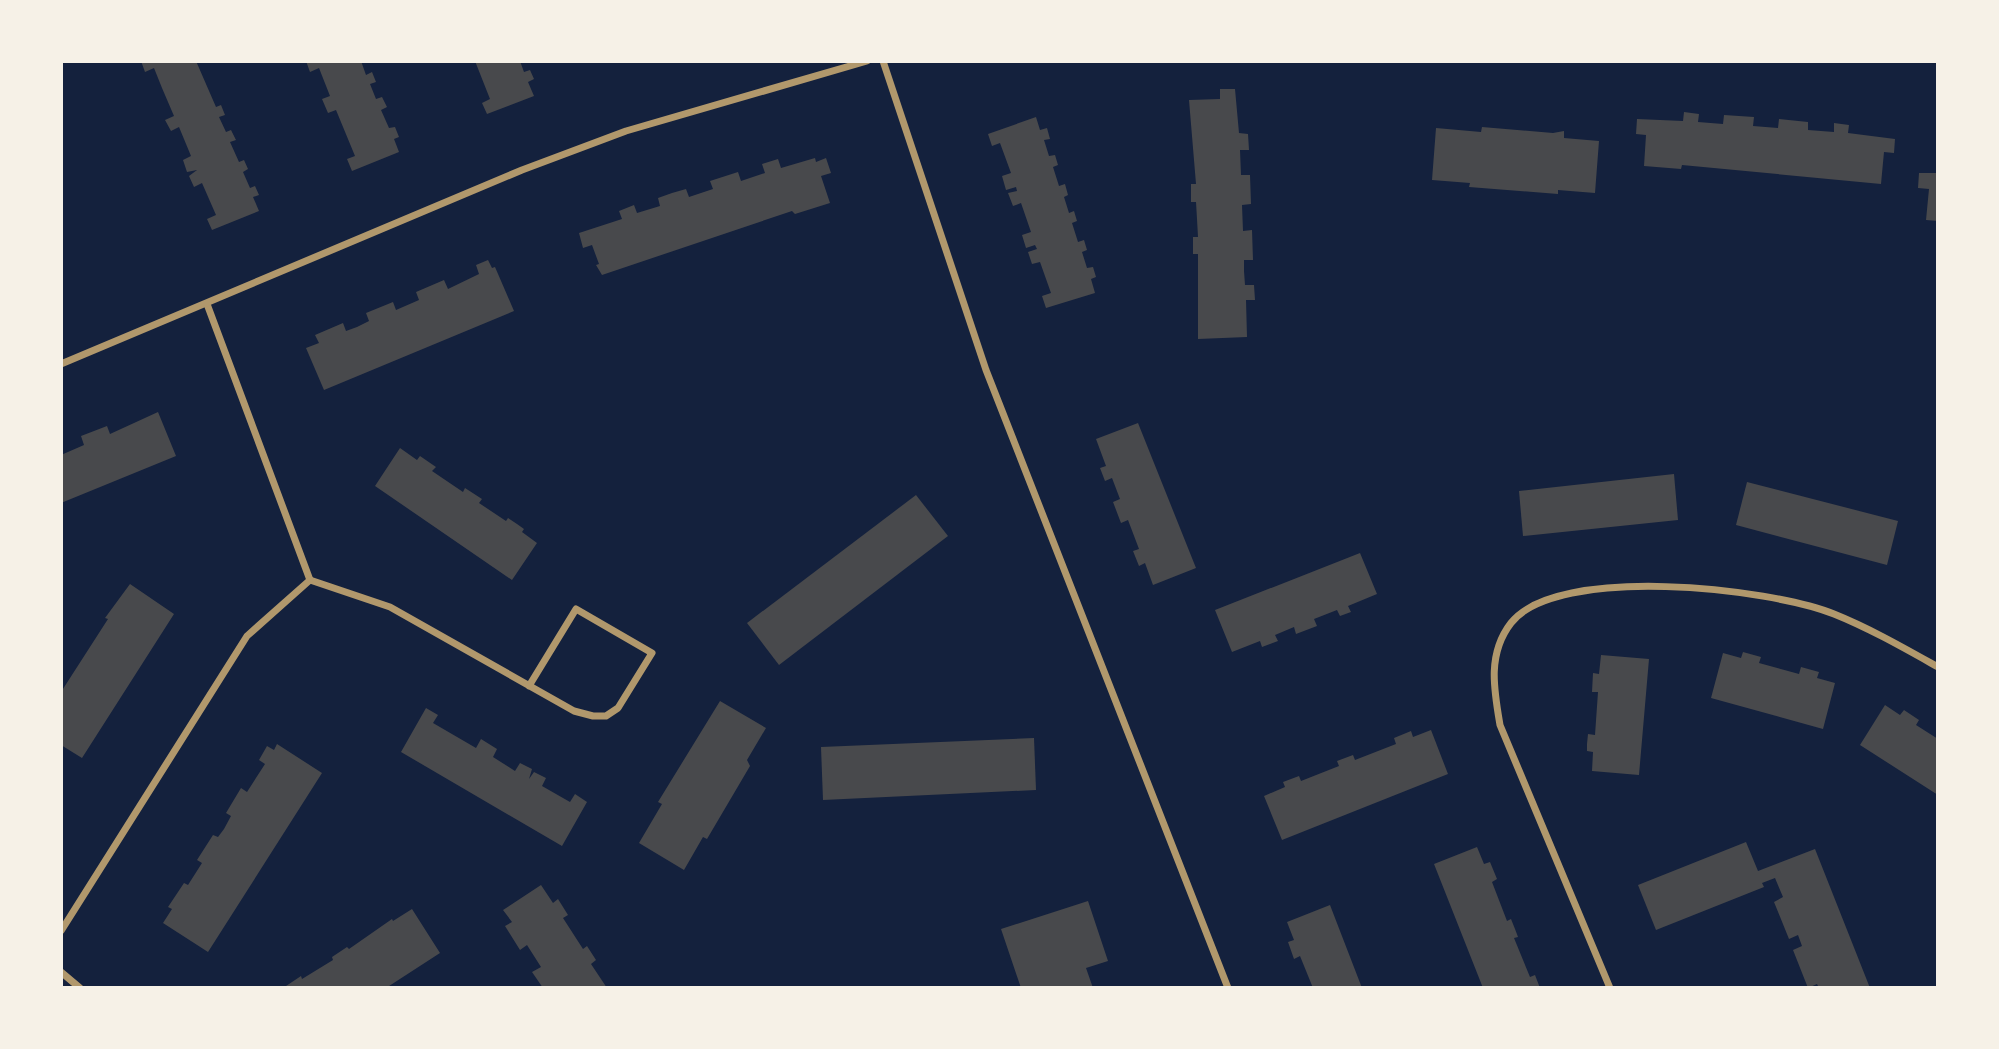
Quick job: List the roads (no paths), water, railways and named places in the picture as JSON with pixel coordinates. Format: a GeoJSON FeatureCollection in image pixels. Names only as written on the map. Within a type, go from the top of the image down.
{"type":"FeatureCollection","features":[{"type":"Feature","properties":{"kind":"street"},"geometry":{"type":"LineString","coordinates":[[61,364],[522,170],[626,131],[867,61]]}},
{"type":"Feature","properties":{"kind":"street"},"geometry":{"type":"LineString","coordinates":[[883,61],[986,370],[1228,988]]}},
{"type":"Feature","properties":{"kind":"street"},"geometry":{"type":"LineString","coordinates":[[207,304],[310,580]]}},
{"type":"Feature","properties":{"kind":"street"},"geometry":{"type":"LineString","coordinates":[[310,580],[390,607],[529,686],[573,711],[606,716],[618,708],[652,653],[576,608],[529,686]]}},
{"type":"Feature","properties":{"kind":"street"},"geometry":{"type":"LineString","coordinates":[[61,932],[247,636],[310,580]]}},
{"type":"Feature","properties":{"kind":"street"},"geometry":{"type":"LineString","coordinates":[[1610,988],[1500,725],[1493,685],[1496,650],[1510,623],[1527,608],[1552,597],[1618,587],[1686,587],[1763,595],[1832,613],[1938,667]]}},
{"type":"Feature","properties":{"kind":"street"},"geometry":{"type":"LineString","coordinates":[[61,972],[80,988]]}}]}
